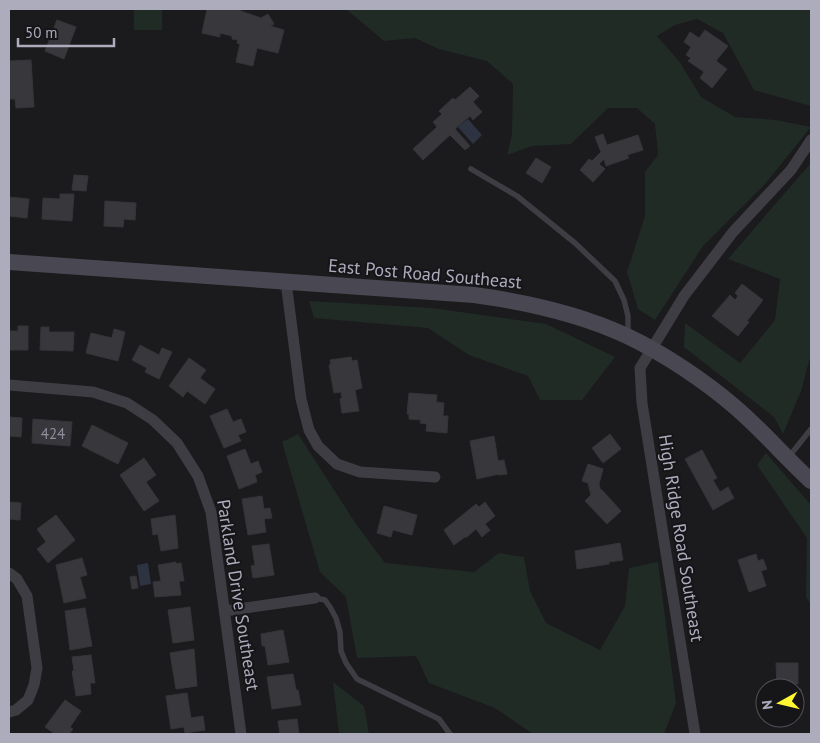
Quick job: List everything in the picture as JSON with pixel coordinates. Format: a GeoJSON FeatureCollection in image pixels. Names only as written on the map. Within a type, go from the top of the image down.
{"type":"FeatureCollection","features":[{"type":"Feature","properties":{"kind":"main road","name":"East Post Road Southeast"},"geometry":{"type":"LineString","coordinates":[[9,262],[500,298],[576,316],[628,336],[694,376],[735,408],[811,481]]}},
{"type":"Feature","properties":{"kind":"street","name":"High Ridge Road Southeast"},"geometry":{"type":"LineString","coordinates":[[695,734],[642,403],[640,368],[684,296],[733,232],[791,170],[811,140]]}},
{"type":"Feature","properties":{"kind":"street"},"geometry":{"type":"LineString","coordinates":[[286,282],[302,399],[309,430],[318,446],[337,464],[360,472],[436,477]]}},
{"type":"Feature","properties":{"kind":"street","name":"Parkland Drive Southeast"},"geometry":{"type":"LineString","coordinates":[[9,385],[66,388],[93,392],[127,403],[153,420],[177,443],[198,476],[211,512],[241,734]]}},
{"type":"Feature","properties":{"kind":"street"},"geometry":{"type":"LineString","coordinates":[[9,573],[17,579],[27,596],[37,668],[34,685],[28,700],[16,710],[9,712]]}},
{"type":"Feature","properties":{"kind":"street"},"geometry":{"type":"LineString","coordinates":[[225,611],[315,598]]}},
{"type":"Feature","properties":{"kind":"lane"},"geometry":{"type":"LineString","coordinates":[[471,169],[516,196],[575,243],[615,281],[624,300],[628,316],[628,336]]}},
{"type":"Feature","properties":{"kind":"lane"},"geometry":{"type":"LineString","coordinates":[[787,459],[811,429]]}},
{"type":"Feature","properties":{"kind":"lane"},"geometry":{"type":"LineString","coordinates":[[315,598],[325,600],[336,618],[340,632],[341,652],[357,679],[439,719],[450,734]]}},
{"type":"Feature","properties":{"kind":"shaded area"},"geometry":{"type":"Polygon","coordinates":[[[134,9],[162,9],[162,30],[134,30],[134,9]]]}},
{"type":"Feature","properties":{"kind":"shaded area"},"geometry":{"type":"Polygon","coordinates":[[[346,9],[811,9],[811,106],[754,90],[723,33],[697,19],[675,25],[657,36],[679,61],[701,97],[735,117],[776,120],[811,127],[765,184],[703,246],[655,320],[638,309],[627,272],[645,216],[645,172],[658,155],[655,124],[637,108],[608,108],[571,144],[532,146],[507,155],[512,134],[513,84],[487,61],[439,49],[415,38],[384,41],[346,9]]]}},
{"type":"Feature","properties":{"kind":"shaded area"},"geometry":{"type":"Polygon","coordinates":[[[810,164],[811,354],[801,391],[783,434],[774,417],[684,347],[685,323],[740,363],[775,320],[780,279],[728,259],[810,164]]]}},
{"type":"Feature","properties":{"kind":"shaded area"},"geometry":{"type":"Polygon","coordinates":[[[309,301],[432,308],[546,324],[615,357],[582,400],[540,400],[528,376],[469,355],[428,328],[314,318],[309,301]]]}},
{"type":"Feature","properties":{"kind":"shaded area"},"geometry":{"type":"Polygon","coordinates":[[[298,434],[356,524],[385,563],[474,572],[499,553],[524,557],[530,591],[546,623],[600,650],[625,606],[629,568],[658,562],[676,703],[664,734],[533,734],[495,708],[429,683],[416,656],[357,658],[346,597],[320,572],[282,442],[298,434]]]}},
{"type":"Feature","properties":{"kind":"shaded area"},"geometry":{"type":"Polygon","coordinates":[[[766,453],[811,505],[811,605],[806,597],[807,538],[757,465],[766,453]]]}},
{"type":"Feature","properties":{"kind":"shaded area"},"geometry":{"type":"Polygon","coordinates":[[[333,682],[364,706],[369,734],[339,734],[333,682]]]}},
{"type":"Feature","properties":{"kind":"water"},"geometry":{"type":"Polygon","coordinates":[[[468,119],[482,135],[473,144],[458,127],[468,119]]]}},
{"type":"Feature","properties":{"kind":"water"},"geometry":{"type":"Polygon","coordinates":[[[148,563],[151,584],[140,586],[137,565],[148,563]]]}},
{"type":"Feature","properties":{"kind":"building"},"geometry":{"type":"Polygon","coordinates":[[[207,9],[240,9],[261,18],[268,14],[274,24],[270,26],[284,30],[278,53],[257,48],[253,66],[236,62],[240,44],[237,43],[238,40],[232,39],[232,36],[220,33],[220,37],[202,33],[207,9]]]}},
{"type":"Feature","properties":{"kind":"building"},"geometry":{"type":"Polygon","coordinates":[[[57,20],[76,27],[64,59],[45,51],[57,20]]]}},
{"type":"Feature","properties":{"kind":"building"},"geometry":{"type":"Polygon","coordinates":[[[705,30],[728,46],[716,61],[727,69],[712,88],[700,78],[704,72],[688,61],[691,58],[686,55],[691,47],[684,42],[690,32],[699,38],[705,30]]]}},
{"type":"Feature","properties":{"kind":"building"},"geometry":{"type":"Polygon","coordinates":[[[31,60],[34,107],[16,108],[15,99],[10,99],[9,61],[31,60]]]}},
{"type":"Feature","properties":{"kind":"building"},"geometry":{"type":"Polygon","coordinates":[[[470,87],[479,96],[473,102],[482,112],[473,120],[470,116],[455,129],[470,146],[465,150],[450,135],[423,160],[413,149],[437,127],[433,122],[442,114],[439,111],[453,98],[455,100],[470,87]]]}},
{"type":"Feature","properties":{"kind":"building"},"geometry":{"type":"Polygon","coordinates":[[[603,134],[607,145],[638,135],[643,150],[627,155],[629,158],[606,166],[604,159],[599,164],[605,169],[593,182],[580,170],[589,159],[592,161],[601,152],[595,137],[603,134]]]}},
{"type":"Feature","properties":{"kind":"building"},"geometry":{"type":"Polygon","coordinates":[[[536,158],[551,167],[542,183],[526,173],[536,158]]]}},
{"type":"Feature","properties":{"kind":"building"},"geometry":{"type":"Polygon","coordinates":[[[74,175],[88,176],[86,191],[72,190],[74,175]]]}},
{"type":"Feature","properties":{"kind":"building"},"geometry":{"type":"Polygon","coordinates":[[[60,194],[74,194],[72,221],[42,219],[43,198],[60,199],[60,194]]]}},
{"type":"Feature","properties":{"kind":"building"},"geometry":{"type":"Polygon","coordinates":[[[9,197],[29,199],[27,218],[9,216],[9,197]]]}},
{"type":"Feature","properties":{"kind":"building"},"geometry":{"type":"Polygon","coordinates":[[[105,201],[136,203],[135,220],[124,219],[123,227],[104,226],[105,201]]]}},
{"type":"Feature","properties":{"kind":"building"},"geometry":{"type":"Polygon","coordinates":[[[742,284],[763,300],[738,336],[712,316],[730,295],[735,300],[738,296],[735,293],[742,284]]]}},
{"type":"Feature","properties":{"kind":"building"},"geometry":{"type":"Polygon","coordinates":[[[18,326],[28,326],[28,350],[9,350],[9,331],[18,331],[18,326]]]}},
{"type":"Feature","properties":{"kind":"building"},"geometry":{"type":"Polygon","coordinates":[[[41,327],[49,327],[49,332],[74,332],[73,351],[40,350],[41,327]]]}},
{"type":"Feature","properties":{"kind":"building"},"geometry":{"type":"Polygon","coordinates":[[[114,329],[125,332],[118,361],[86,353],[91,333],[112,338],[114,329]]]}},
{"type":"Feature","properties":{"kind":"building"},"geometry":{"type":"Polygon","coordinates":[[[140,345],[159,355],[162,348],[172,352],[159,379],[145,372],[147,368],[132,360],[140,345]]]}},
{"type":"Feature","properties":{"kind":"building"},"geometry":{"type":"Polygon","coordinates":[[[351,357],[352,361],[357,360],[362,388],[355,390],[359,411],[342,413],[341,392],[334,393],[329,365],[331,364],[330,360],[351,357]]]}},
{"type":"Feature","properties":{"kind":"building"},"geometry":{"type":"Polygon","coordinates":[[[189,358],[206,370],[200,378],[215,389],[205,404],[187,391],[183,397],[169,386],[189,358]]]}},
{"type":"Feature","properties":{"kind":"building"},"geometry":{"type":"Polygon","coordinates":[[[409,393],[437,395],[436,402],[444,403],[443,416],[448,416],[447,433],[426,431],[427,424],[420,423],[421,420],[409,419],[409,414],[407,414],[409,393]]]}},
{"type":"Feature","properties":{"kind":"building"},"geometry":{"type":"Polygon","coordinates":[[[227,409],[233,422],[241,419],[246,432],[238,435],[241,441],[224,448],[210,416],[227,409]]]}},
{"type":"Feature","properties":{"kind":"building"},"geometry":{"type":"Polygon","coordinates":[[[9,417],[22,418],[21,437],[9,436],[9,417]]]}},
{"type":"Feature","properties":{"kind":"building"},"geometry":{"type":"Polygon","coordinates":[[[33,419],[72,422],[70,446],[32,443],[33,419]]]}},
{"type":"Feature","properties":{"kind":"building"},"geometry":{"type":"Polygon","coordinates":[[[92,425],[128,443],[118,464],[82,446],[92,425]]]}},
{"type":"Feature","properties":{"kind":"building"},"geometry":{"type":"Polygon","coordinates":[[[610,434],[621,449],[603,463],[592,448],[610,434]]]}},
{"type":"Feature","properties":{"kind":"building"},"geometry":{"type":"Polygon","coordinates":[[[494,436],[498,461],[504,460],[507,474],[477,479],[470,441],[494,436]]]}},
{"type":"Feature","properties":{"kind":"building"},"geometry":{"type":"Polygon","coordinates":[[[245,449],[251,464],[258,461],[262,472],[255,475],[257,482],[239,489],[227,456],[245,449]]]}},
{"type":"Feature","properties":{"kind":"building"},"geometry":{"type":"Polygon","coordinates":[[[702,450],[717,478],[713,480],[720,492],[728,487],[734,498],[713,510],[685,459],[702,450]]]}},
{"type":"Feature","properties":{"kind":"building"},"geometry":{"type":"Polygon","coordinates":[[[144,458],[156,475],[146,482],[159,501],[144,511],[120,475],[144,458]]]}},
{"type":"Feature","properties":{"kind":"building"},"geometry":{"type":"Polygon","coordinates":[[[588,464],[603,469],[599,484],[600,489],[621,511],[607,524],[585,501],[591,495],[588,483],[582,481],[588,464]]]}},
{"type":"Feature","properties":{"kind":"building"},"geometry":{"type":"Polygon","coordinates":[[[262,496],[264,509],[270,508],[272,518],[264,519],[266,532],[248,535],[242,499],[262,496]]]}},
{"type":"Feature","properties":{"kind":"building"},"geometry":{"type":"Polygon","coordinates":[[[9,502],[21,503],[20,520],[9,519],[9,502]]]}},
{"type":"Feature","properties":{"kind":"building"},"geometry":{"type":"Polygon","coordinates":[[[485,502],[495,516],[485,524],[490,530],[482,537],[476,529],[454,545],[444,530],[476,504],[479,507],[485,502]]]}},
{"type":"Feature","properties":{"kind":"building"},"geometry":{"type":"Polygon","coordinates":[[[384,506],[417,515],[412,535],[393,530],[391,537],[377,533],[384,506]]]}},
{"type":"Feature","properties":{"kind":"building"},"geometry":{"type":"Polygon","coordinates":[[[56,515],[75,540],[48,563],[37,549],[46,542],[37,529],[56,515]]]}},
{"type":"Feature","properties":{"kind":"building"},"geometry":{"type":"Polygon","coordinates":[[[175,515],[178,548],[161,551],[158,534],[153,535],[151,519],[175,515]]]}},
{"type":"Feature","properties":{"kind":"building"},"geometry":{"type":"Polygon","coordinates":[[[620,543],[623,560],[577,569],[575,551],[620,543]]]}},
{"type":"Feature","properties":{"kind":"building"},"geometry":{"type":"Polygon","coordinates":[[[269,544],[274,575],[253,578],[251,566],[255,565],[252,546],[269,544]]]}},
{"type":"Feature","properties":{"kind":"building"},"geometry":{"type":"Polygon","coordinates":[[[756,554],[758,561],[763,559],[767,569],[761,571],[766,586],[749,592],[738,560],[756,554]]]}},
{"type":"Feature","properties":{"kind":"building"},"geometry":{"type":"Polygon","coordinates":[[[82,558],[87,575],[80,577],[86,598],[64,603],[56,565],[82,558]]]}},
{"type":"Feature","properties":{"kind":"building"},"geometry":{"type":"Polygon","coordinates":[[[176,562],[176,564],[181,563],[184,581],[179,581],[181,595],[155,597],[153,582],[161,581],[158,565],[176,562]]]}},
{"type":"Feature","properties":{"kind":"building"},"geometry":{"type":"Polygon","coordinates":[[[136,576],[138,588],[132,589],[130,577],[136,576]]]}},
{"type":"Feature","properties":{"kind":"building"},"geometry":{"type":"Polygon","coordinates":[[[190,607],[194,640],[173,643],[168,610],[190,607]]]}},
{"type":"Feature","properties":{"kind":"building"},"geometry":{"type":"Polygon","coordinates":[[[85,608],[92,646],[70,650],[65,611],[85,608]]]}},
{"type":"Feature","properties":{"kind":"building"},"geometry":{"type":"Polygon","coordinates":[[[283,630],[289,662],[268,665],[265,646],[262,646],[261,634],[283,630]]]}},
{"type":"Feature","properties":{"kind":"building"},"geometry":{"type":"Polygon","coordinates":[[[194,649],[197,686],[176,689],[170,653],[194,649]]]}},
{"type":"Feature","properties":{"kind":"building"},"geometry":{"type":"Polygon","coordinates":[[[91,655],[95,683],[90,683],[91,694],[76,696],[72,657],[91,655]]]}},
{"type":"Feature","properties":{"kind":"building"},"geometry":{"type":"Polygon","coordinates":[[[776,663],[798,663],[798,678],[777,678],[776,663]]]}},
{"type":"Feature","properties":{"kind":"building"},"geometry":{"type":"Polygon","coordinates":[[[293,674],[301,705],[272,709],[267,677],[293,674]]]}},
{"type":"Feature","properties":{"kind":"building"},"geometry":{"type":"Polygon","coordinates":[[[187,693],[191,718],[203,716],[205,730],[185,733],[184,727],[171,729],[166,696],[187,693]]]}},
{"type":"Feature","properties":{"kind":"building"},"geometry":{"type":"Polygon","coordinates":[[[65,700],[81,711],[70,727],[73,729],[69,734],[55,734],[45,727],[65,700]]]}},
{"type":"Feature","properties":{"kind":"building"},"geometry":{"type":"Polygon","coordinates":[[[297,719],[299,734],[280,734],[278,721],[297,719]]]}}]}
